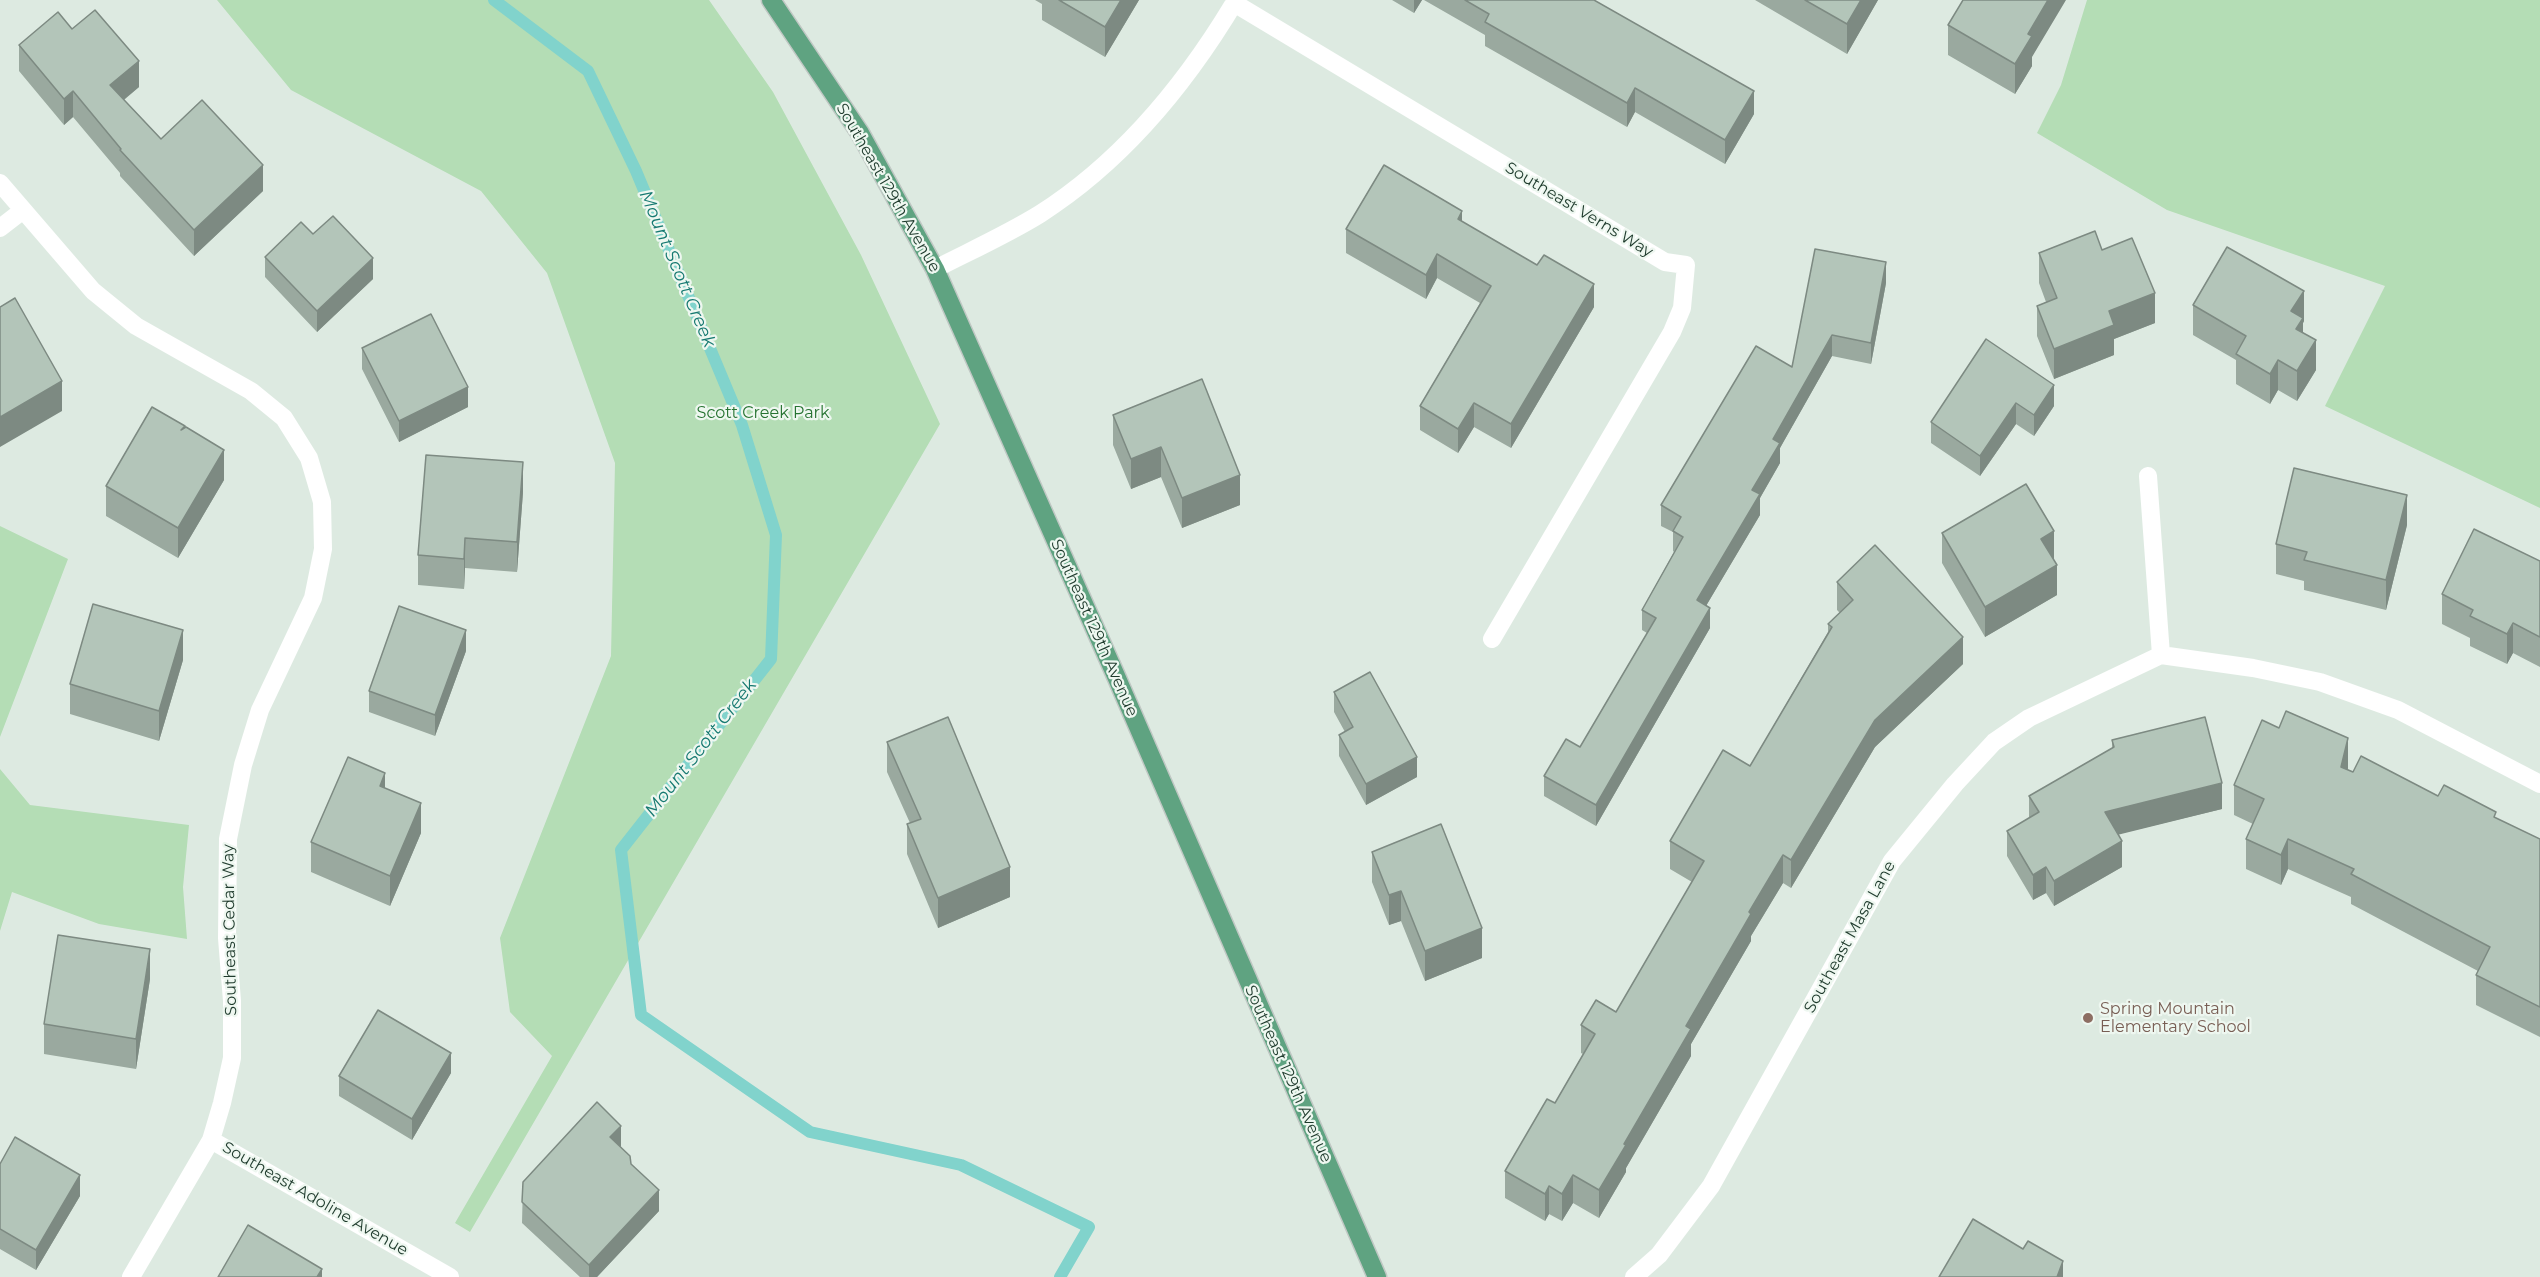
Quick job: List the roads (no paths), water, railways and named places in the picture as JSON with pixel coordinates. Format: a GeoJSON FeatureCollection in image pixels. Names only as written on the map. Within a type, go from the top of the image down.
{"type":"FeatureCollection","features":[{"type":"Feature","properties":{"kind":"main road","name":"Southeast 129th Avenue"},"geometry":{"type":"LineString","coordinates":[[771,0],[860,133],[935,269],[1377,1277]]}},
{"type":"Feature","properties":{"kind":"street"},"geometry":{"type":"LineString","coordinates":[[935,269],[1039,214],[1101,169],[1153,117],[1174,91],[1235,1]]}},
{"type":"Feature","properties":{"kind":"street","name":"Southeast Verns Way"},"geometry":{"type":"LineString","coordinates":[[1235,1],[1665,262],[1686,265],[1682,308],[1672,332],[1492,639]]}},
{"type":"Feature","properties":{"kind":"street","name":"Southeast Cedar Way"},"geometry":{"type":"LineString","coordinates":[[0,183],[93,291],[136,326],[251,391],[284,418],[309,458],[322,502],[323,549],[313,598],[260,710],[243,765],[228,839],[227,938],[232,1001],[232,1058],[222,1103],[211,1140],[131,1277]]}},
{"type":"Feature","properties":{"kind":"street"},"geometry":{"type":"LineString","coordinates":[[0,228],[22,211]]}},
{"type":"Feature","properties":{"kind":"street"},"geometry":{"type":"LineString","coordinates":[[2148,476],[2161,655],[2253,668],[2320,682],[2398,710],[2540,784]]}},
{"type":"Feature","properties":{"kind":"street","name":"Southeast Masa Lane"},"geometry":{"type":"LineString","coordinates":[[1634,1277],[1659,1255],[1711,1186],[1892,861],[1955,784],[1994,742],[2029,718],[2161,655]]}},
{"type":"Feature","properties":{"kind":"street","name":"Southeast Adoline Avenue"},"geometry":{"type":"LineString","coordinates":[[211,1140],[450,1277]]}},
{"type":"Feature","properties":{"kind":"waterway","name":"Mount Scott Creek"},"geometry":{"type":"LineString","coordinates":[[494,0],[588,71],[636,171],[742,425],[776,535],[771,659],[621,850],[641,1015],[810,1132],[961,1165],[1089,1227],[1060,1277]]}},
{"type":"Feature","properties":{"kind":"place","name":"Spring Mountain Elementary School"},"geometry":{"type":"Point","coordinates":[2088,1018]}},
{"type":"Feature","properties":{"kind":"park label","name":"Scott Creek Park"},"geometry":{"type":"Point","coordinates":[763,413]}}]}
